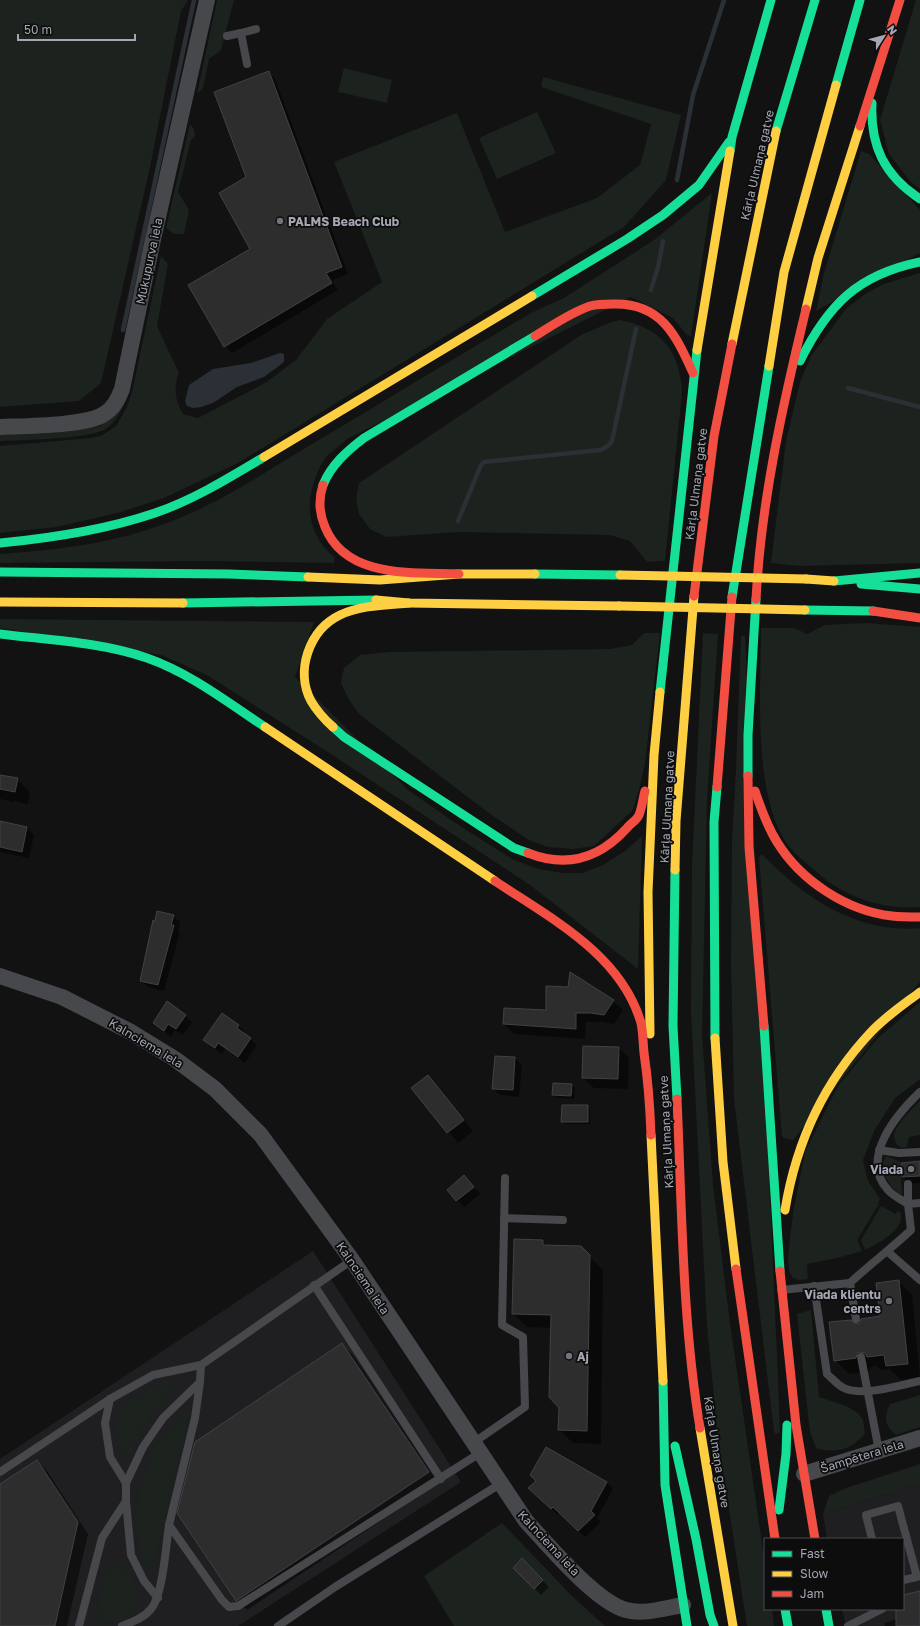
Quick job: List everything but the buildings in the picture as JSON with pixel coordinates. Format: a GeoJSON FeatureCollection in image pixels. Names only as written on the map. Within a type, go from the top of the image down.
{"type":"FeatureCollection","features":[{"type":"Feature","properties":{"kind":"main road"},"geometry":{"type":"LineString","coordinates":[[687,1626],[665,1484],[663,1375],[649,1093],[650,1015],[648,892],[654,755],[693,373],[732,137],[771,0]]}},
{"type":"Feature","properties":{"kind":"main road","name":"Kārļa Ulmaņa gatve"},"geometry":{"type":"LineString","coordinates":[[733,1626],[693,1386],[687,1302],[673,1026],[676,821],[694,594],[714,436],[744,280],[780,114],[815,0]]}},
{"type":"Feature","properties":{"kind":"main road"},"geometry":{"type":"LineString","coordinates":[[775,1538],[736,1271],[723,1162],[715,1057],[714,822],[733,590],[784,272],[860,0]]}},
{"type":"Feature","properties":{"kind":"main road"},"geometry":{"type":"LineString","coordinates":[[815,1538],[804,1474],[788,1358],[781,1290],[749,846],[748,735],[756,594],[765,514],[785,395],[818,258],[900,0]]}},
{"type":"Feature","properties":{"kind":"main road"},"geometry":{"type":"LineString","coordinates":[[880,59],[871,116],[876,144],[880,156],[893,176],[901,185],[920,199]]}},
{"type":"Feature","properties":{"kind":"main road"},"geometry":{"type":"LineString","coordinates":[[0,543],[49,538],[123,523],[162,510],[227,479],[628,239],[663,215],[698,185],[732,137]]}},
{"type":"Feature","properties":{"kind":"main road"},"geometry":{"type":"LineString","coordinates":[[785,395],[803,355],[823,322],[843,297],[861,283],[882,272],[920,262]]}},
{"type":"Feature","properties":{"kind":"main road"},"geometry":{"type":"LineString","coordinates":[[693,373],[681,344],[660,317],[643,306],[620,303],[592,306],[563,319],[364,438],[344,454],[331,470],[324,483],[320,497],[319,512],[323,525],[339,549],[354,560],[391,571],[459,574],[620,575],[806,579],[920,589]]}},
{"type":"Feature","properties":{"kind":"main road"},"geometry":{"type":"LineString","coordinates":[[0,572],[228,574],[380,580],[411,579],[459,574]]}},
{"type":"Feature","properties":{"kind":"main road"},"geometry":{"type":"LineString","coordinates":[[834,581],[920,573]]}},
{"type":"Feature","properties":{"kind":"main road"},"geometry":{"type":"LineString","coordinates":[[0,602],[214,602],[362,599],[410,603],[920,613]]}},
{"type":"Feature","properties":{"kind":"main road"},"geometry":{"type":"LineString","coordinates":[[410,603],[353,610],[339,616],[319,632],[307,652],[303,670],[310,700],[320,715],[344,737],[514,848],[546,860],[579,860],[600,851],[619,838],[639,815],[654,755]]}},
{"type":"Feature","properties":{"kind":"main road"},"geometry":{"type":"LineString","coordinates":[[873,611],[920,618]]}},
{"type":"Feature","properties":{"kind":"main road"},"geometry":{"type":"LineString","coordinates":[[0,634],[101,647],[147,658],[192,679],[575,935],[610,967],[627,989],[641,1024],[649,1093]]}},
{"type":"Feature","properties":{"kind":"main road"},"geometry":{"type":"LineString","coordinates":[[748,735],[754,789],[762,817],[775,841],[793,863],[825,890],[855,908],[889,917],[920,917]]}},
{"type":"Feature","properties":{"kind":"main road"},"geometry":{"type":"LineString","coordinates":[[780,1260],[788,1183],[801,1144],[819,1103],[843,1066],[866,1037],[888,1016],[920,992]]}},
{"type":"Feature","properties":{"kind":"main road"},"geometry":{"type":"LineString","coordinates":[[775,1538],[786,1454],[788,1358]]}},
{"type":"Feature","properties":{"kind":"main road"},"geometry":{"type":"LineString","coordinates":[[663,1375],[679,1470],[696,1539],[704,1587],[714,1626]]}},
{"type":"Feature","properties":{"kind":"main road"},"geometry":{"type":"LineString","coordinates":[[786,1610],[788,1626]]}},
{"type":"Feature","properties":{"kind":"main road"},"geometry":{"type":"LineString","coordinates":[[828,1610],[829,1626]]}},
{"type":"Feature","properties":{"kind":"street","name":"Mūkupurva iela"},"geometry":{"type":"LineString","coordinates":[[0,427],[90,421],[106,413],[117,401],[122,389],[152,244],[207,0]]}},
{"type":"Feature","properties":{"kind":"street","name":"Kalnciema iela"},"geometry":{"type":"LineString","coordinates":[[0,976],[62,996],[131,1032],[176,1059],[215,1089],[260,1134],[352,1260],[526,1521],[567,1564],[612,1605],[627,1610],[650,1611],[683,1605]]}},
{"type":"Feature","properties":{"kind":"street","name":"Šampētera iela"},"geometry":{"type":"LineString","coordinates":[[804,1474],[920,1438]]}},
{"type":"Feature","properties":{"kind":"lane"},"geometry":{"type":"LineString","coordinates":[[227,36],[256,29]]}},
{"type":"Feature","properties":{"kind":"lane"},"geometry":{"type":"LineString","coordinates":[[241,33],[247,64]]}},
{"type":"Feature","properties":{"kind":"lane"},"geometry":{"type":"LineString","coordinates":[[920,1092],[900,1111],[879,1150],[878,1164],[880,1179],[889,1192],[908,1204],[920,1203]]}},
{"type":"Feature","properties":{"kind":"lane"},"geometry":{"type":"LineString","coordinates":[[879,1150],[899,1153],[920,1152]]}},
{"type":"Feature","properties":{"kind":"lane"},"geometry":{"type":"LineString","coordinates":[[169,1525],[222,1600],[229,1607],[233,1608],[441,1479],[525,1408],[523,1337],[502,1324],[505,1178]]}},
{"type":"Feature","properties":{"kind":"lane"},"geometry":{"type":"LineString","coordinates":[[781,1290],[850,1283],[870,1264],[888,1252],[911,1230],[908,1204],[908,1184]]}},
{"type":"Feature","properties":{"kind":"lane"},"geometry":{"type":"LineString","coordinates":[[504,1218],[564,1220]]}},
{"type":"Feature","properties":{"kind":"lane"},"geometry":{"type":"LineString","coordinates":[[888,1252],[920,1280]]}},
{"type":"Feature","properties":{"kind":"lane"},"geometry":{"type":"LineString","coordinates":[[0,1472],[110,1399],[153,1375],[201,1365],[352,1260]]}},
{"type":"Feature","properties":{"kind":"lane"},"geometry":{"type":"LineString","coordinates":[[850,1283],[856,1319]]}},
{"type":"Feature","properties":{"kind":"lane"},"geometry":{"type":"LineString","coordinates":[[314,1286],[441,1479]]}},
{"type":"Feature","properties":{"kind":"lane"},"geometry":{"type":"LineString","coordinates":[[814,1286],[827,1374],[845,1389],[868,1391],[920,1381]]}},
{"type":"Feature","properties":{"kind":"lane"},"geometry":{"type":"LineString","coordinates":[[861,1357],[879,1451]]}},
{"type":"Feature","properties":{"kind":"lane"},"geometry":{"type":"LineString","coordinates":[[122,1626],[137,1620],[151,1610],[158,1598],[169,1525],[195,1418],[201,1365]]}},
{"type":"Feature","properties":{"kind":"lane"},"geometry":{"type":"LineString","coordinates":[[158,1598],[144,1581],[131,1555],[126,1501],[126,1483],[143,1446],[159,1424],[200,1382]]}},
{"type":"Feature","properties":{"kind":"lane"},"geometry":{"type":"LineString","coordinates":[[110,1399],[105,1423],[110,1457],[126,1483]]}},
{"type":"Feature","properties":{"kind":"lane"},"geometry":{"type":"LineString","coordinates":[[278,1626],[335,1587],[500,1484]]}},
{"type":"Feature","properties":{"kind":"lane"},"geometry":{"type":"LineString","coordinates":[[80,1626],[102,1538],[126,1501]]}},
{"type":"Feature","properties":{"kind":"lane"},"geometry":{"type":"LineString","coordinates":[[872,1538],[866,1515],[898,1506],[916,1577],[904,1580]]}},
{"type":"Feature","properties":{"kind":"lane"},"geometry":{"type":"LineString","coordinates":[[829,1610],[840,1622]]}},
{"type":"Feature","properties":{"kind":"lane"},"geometry":{"type":"LineString","coordinates":[[848,1626],[880,1610]]}},
{"type":"Feature","properties":{"kind":"shaded area"},"geometry":{"type":"Polygon","coordinates":[[[0,0],[188,0],[181,11],[150,167],[101,383],[79,401],[0,407],[0,0]]]}},
{"type":"Feature","properties":{"kind":"shaded area"},"geometry":{"type":"Polygon","coordinates":[[[217,0],[234,0],[221,50],[209,59],[203,88],[197,94],[217,0]]]}},
{"type":"Feature","properties":{"kind":"shaded area"},"geometry":{"type":"Polygon","coordinates":[[[916,0],[920,0],[920,189],[911,182],[889,154],[880,120],[916,0]]]}},
{"type":"Feature","properties":{"kind":"shaded area"},"geometry":{"type":"Polygon","coordinates":[[[344,68],[392,80],[387,103],[338,92],[344,68]]]}},
{"type":"Feature","properties":{"kind":"shaded area"},"geometry":{"type":"Polygon","coordinates":[[[543,77],[681,115],[666,180],[624,227],[238,463],[164,498],[121,512],[57,527],[0,533],[0,446],[91,438],[101,436],[116,426],[127,407],[132,392],[161,256],[168,264],[157,326],[179,373],[176,384],[176,394],[180,409],[183,414],[198,418],[265,383],[296,360],[327,319],[382,282],[334,162],[457,113],[505,232],[597,198],[640,165],[651,124],[541,87],[543,77]]]}},
{"type":"Feature","properties":{"kind":"shaded area"},"geometry":{"type":"Polygon","coordinates":[[[537,112],[556,153],[497,179],[479,138],[537,112]]]}},
{"type":"Feature","properties":{"kind":"shaded area"},"geometry":{"type":"Polygon","coordinates":[[[190,124],[194,129],[195,136],[191,140],[178,192],[189,210],[184,234],[174,234],[166,228],[190,124]]]}},
{"type":"Feature","properties":{"kind":"shaded area"},"geometry":{"type":"Polygon","coordinates":[[[861,151],[869,154],[920,210],[920,253],[816,311],[824,273],[861,151]]]}},
{"type":"Feature","properties":{"kind":"shaded area"},"geometry":{"type":"Polygon","coordinates":[[[712,193],[691,336],[687,335],[673,318],[631,297],[347,439],[329,454],[323,462],[313,485],[311,497],[310,508],[314,529],[325,548],[334,557],[334,563],[204,561],[0,563],[0,554],[66,548],[109,540],[151,529],[207,506],[533,312],[564,298],[654,240],[712,193]]]}},
{"type":"Feature","properties":{"kind":"shaded area"},"geometry":{"type":"Polygon","coordinates":[[[920,273],[920,563],[800,566],[771,563],[786,441],[800,382],[811,356],[846,309],[865,294],[884,284],[920,273]]]}},
{"type":"Feature","properties":{"kind":"shaded area"},"geometry":{"type":"Polygon","coordinates":[[[620,320],[647,329],[658,336],[673,354],[680,378],[682,393],[665,561],[647,562],[630,541],[610,535],[460,532],[386,537],[370,529],[359,514],[356,499],[359,483],[581,335],[620,320]]]}},
{"type":"Feature","properties":{"kind":"shaded area"},"geometry":{"type":"Polygon","coordinates":[[[280,353],[284,354],[284,362],[264,377],[237,387],[213,403],[193,408],[187,406],[185,401],[189,385],[213,369],[251,363],[280,353]]]}},
{"type":"Feature","properties":{"kind":"shaded area"},"geometry":{"type":"Polygon","coordinates":[[[124,403],[114,422],[104,430],[95,433],[54,438],[0,441],[0,435],[100,426],[117,413],[124,403]]]}},
{"type":"Feature","properties":{"kind":"shaded area"},"geometry":{"type":"Polygon","coordinates":[[[0,619],[314,622],[295,677],[408,790],[457,824],[512,859],[538,869],[563,873],[583,873],[603,865],[625,851],[642,836],[638,969],[530,885],[334,756],[207,675],[161,655],[0,628],[0,619]]]}},
{"type":"Feature","properties":{"kind":"shaded area"},"geometry":{"type":"Polygon","coordinates":[[[866,623],[920,627],[920,907],[879,904],[866,901],[841,890],[819,874],[791,849],[777,824],[769,798],[761,740],[761,628],[794,628],[807,634],[825,625],[866,623]]]}},
{"type":"Feature","properties":{"kind":"shaded area"},"geometry":{"type":"Polygon","coordinates":[[[644,633],[660,633],[645,764],[639,790],[632,811],[594,846],[573,849],[548,847],[529,840],[490,814],[359,714],[348,698],[341,683],[344,668],[360,655],[390,652],[610,649],[632,645],[644,633]]]}},
{"type":"Feature","properties":{"kind":"shaded area"},"geometry":{"type":"Polygon","coordinates":[[[703,633],[718,634],[707,800],[702,1035],[713,1185],[730,1323],[764,1557],[764,1610],[772,1610],[774,1626],[747,1626],[718,1438],[707,1326],[691,1011],[692,865],[703,633]]]}},
{"type":"Feature","properties":{"kind":"shaded area"},"geometry":{"type":"Polygon","coordinates":[[[741,636],[745,636],[777,1356],[780,1432],[776,1434],[774,1432],[734,1099],[731,962],[732,839],[741,636]]]}},
{"type":"Feature","properties":{"kind":"shaded area"},"geometry":{"type":"Polygon","coordinates":[[[763,855],[779,871],[814,899],[834,910],[854,919],[875,925],[897,928],[920,928],[920,982],[793,1140],[782,1136],[759,858],[763,855]]]}},
{"type":"Feature","properties":{"kind":"shaded area"},"geometry":{"type":"Polygon","coordinates":[[[920,1002],[920,1079],[895,1098],[874,1131],[863,1160],[868,1181],[880,1199],[879,1204],[857,1240],[862,1251],[807,1264],[808,1279],[799,1280],[793,1278],[789,1271],[788,1257],[793,1213],[805,1152],[838,1086],[878,1038],[920,1002]]]}},
{"type":"Feature","properties":{"kind":"shaded area"},"geometry":{"type":"Polygon","coordinates":[[[920,1101],[920,1135],[909,1137],[907,1147],[902,1148],[897,1145],[894,1137],[895,1132],[904,1117],[920,1101]]]}},
{"type":"Feature","properties":{"kind":"shaded area"},"geometry":{"type":"Polygon","coordinates":[[[886,1157],[900,1162],[902,1194],[896,1191],[887,1180],[883,1161],[886,1157]]]}},
{"type":"Feature","properties":{"kind":"shaded area"},"geometry":{"type":"Polygon","coordinates":[[[881,1206],[896,1214],[897,1211],[901,1213],[899,1225],[889,1236],[865,1250],[861,1240],[881,1206]]]}},
{"type":"Feature","properties":{"kind":"shaded area"},"geometry":{"type":"Polygon","coordinates":[[[313,1251],[461,1482],[238,1626],[0,1626],[0,1459],[313,1251]]]}},
{"type":"Feature","properties":{"kind":"shaded area"},"geometry":{"type":"Polygon","coordinates":[[[811,1310],[819,1397],[850,1408],[860,1415],[863,1420],[865,1433],[855,1443],[843,1449],[830,1451],[816,1448],[810,1432],[797,1314],[811,1310]]]}},
{"type":"Feature","properties":{"kind":"shaded area"},"geometry":{"type":"Polygon","coordinates":[[[174,1378],[174,1386],[143,1428],[131,1451],[126,1455],[120,1446],[116,1429],[118,1417],[123,1407],[144,1391],[174,1378]]]}},
{"type":"Feature","properties":{"kind":"shaded area"},"geometry":{"type":"Polygon","coordinates":[[[920,1395],[920,1427],[896,1435],[889,1428],[886,1421],[890,1404],[920,1395]]]}},
{"type":"Feature","properties":{"kind":"shaded area"},"geometry":{"type":"Polygon","coordinates":[[[184,1412],[188,1413],[188,1419],[156,1557],[153,1565],[149,1568],[144,1564],[135,1528],[137,1503],[145,1471],[156,1443],[184,1412]]]}},
{"type":"Feature","properties":{"kind":"shaded area"},"geometry":{"type":"Polygon","coordinates":[[[920,1464],[920,1484],[823,1514],[829,1496],[846,1488],[920,1464]]]}},
{"type":"Feature","properties":{"kind":"shaded area"},"geometry":{"type":"Polygon","coordinates":[[[920,1484],[920,1626],[846,1626],[842,1610],[904,1610],[904,1538],[827,1538],[823,1514],[920,1484]]]}},
{"type":"Feature","properties":{"kind":"shaded area"},"geometry":{"type":"Polygon","coordinates":[[[502,1523],[572,1596],[605,1626],[454,1626],[424,1576],[502,1523]]]}},
{"type":"Feature","properties":{"kind":"shaded area"},"geometry":{"type":"Polygon","coordinates":[[[113,1560],[126,1570],[135,1584],[137,1592],[136,1608],[131,1615],[109,1621],[103,1621],[96,1612],[106,1568],[113,1560]]]}},
{"type":"Feature","properties":{"kind":"waterway"},"geometry":{"type":"LineString","coordinates":[[123,330],[194,0]]}},
{"type":"Feature","properties":{"kind":"waterway"},"geometry":{"type":"LineString","coordinates":[[677,180],[693,95],[724,0]]}},
{"type":"Feature","properties":{"kind":"waterway"},"geometry":{"type":"LineString","coordinates":[[651,290],[658,267],[663,241]]}},
{"type":"Feature","properties":{"kind":"waterway"},"geometry":{"type":"LineString","coordinates":[[458,521],[481,465],[484,462],[601,450],[608,446],[612,441],[636,329]]}},
{"type":"Feature","properties":{"kind":"waterway"},"geometry":{"type":"LineString","coordinates":[[848,388],[920,407]]}},
{"type":"Feature","properties":{"kind":"traffic: fast"},"geometry":{"type":"LineString","coordinates":[[730,151],[732,137],[771,0]]}},
{"type":"Feature","properties":{"kind":"traffic: fast"},"geometry":{"type":"LineString","coordinates":[[776,131],[815,0]]}},
{"type":"Feature","properties":{"kind":"traffic: fast"},"geometry":{"type":"LineString","coordinates":[[836,85],[860,0]]}},
{"type":"Feature","properties":{"kind":"traffic: fast"},"geometry":{"type":"LineString","coordinates":[[872,103],[874,133],[882,158],[888,169],[897,180],[920,199]]}},
{"type":"Feature","properties":{"kind":"traffic: fast"},"geometry":{"type":"LineString","coordinates":[[532,296],[627,239],[663,215],[699,185],[729,142]]}},
{"type":"Feature","properties":{"kind":"traffic: fast"},"geometry":{"type":"LineString","coordinates":[[800,361],[822,324],[834,308],[847,295],[862,284],[879,275],[920,262]]}},
{"type":"Feature","properties":{"kind":"traffic: fast"},"geometry":{"type":"LineString","coordinates":[[323,485],[330,471],[340,459],[364,438],[535,336]]}},
{"type":"Feature","properties":{"kind":"traffic: fast"},"geometry":{"type":"LineString","coordinates":[[660,692],[697,350]]}},
{"type":"Feature","properties":{"kind":"traffic: fast"},"geometry":{"type":"LineString","coordinates":[[732,597],[769,366]]}},
{"type":"Feature","properties":{"kind":"traffic: fast"},"geometry":{"type":"LineString","coordinates":[[0,543],[40,539],[98,529],[155,513],[197,495],[264,457]]}},
{"type":"Feature","properties":{"kind":"traffic: fast"},"geometry":{"type":"LineString","coordinates":[[0,572],[228,574],[308,577]]}},
{"type":"Feature","properties":{"kind":"traffic: fast"},"geometry":{"type":"LineString","coordinates":[[834,581],[920,573]]}},
{"type":"Feature","properties":{"kind":"traffic: fast"},"geometry":{"type":"LineString","coordinates":[[535,574],[620,575]]}},
{"type":"Feature","properties":{"kind":"traffic: fast"},"geometry":{"type":"LineString","coordinates":[[861,584],[920,589]]}},
{"type":"Feature","properties":{"kind":"traffic: fast"},"geometry":{"type":"LineString","coordinates":[[748,776],[748,735],[756,599]]}},
{"type":"Feature","properties":{"kind":"traffic: fast"},"geometry":{"type":"LineString","coordinates":[[183,603],[376,600]]}},
{"type":"Feature","properties":{"kind":"traffic: fast"},"geometry":{"type":"LineString","coordinates":[[805,610],[873,611]]}},
{"type":"Feature","properties":{"kind":"traffic: fast"},"geometry":{"type":"LineString","coordinates":[[0,634],[93,645],[111,648],[147,658],[163,664],[193,680],[265,727]]}},
{"type":"Feature","properties":{"kind":"traffic: fast"},"geometry":{"type":"LineString","coordinates":[[333,727],[344,737],[514,848],[528,853]]}},
{"type":"Feature","properties":{"kind":"traffic: fast"},"geometry":{"type":"LineString","coordinates":[[715,1038],[714,822],[717,787]]}},
{"type":"Feature","properties":{"kind":"traffic: fast"},"geometry":{"type":"LineString","coordinates":[[675,870],[673,1026],[677,1099]]}},
{"type":"Feature","properties":{"kind":"traffic: fast"},"geometry":{"type":"LineString","coordinates":[[764,1026],[780,1271]]}},
{"type":"Feature","properties":{"kind":"traffic: fast"},"geometry":{"type":"LineString","coordinates":[[663,1381],[665,1485],[687,1626]]}},
{"type":"Feature","properties":{"kind":"traffic: fast"},"geometry":{"type":"LineString","coordinates":[[779,1510],[786,1454],[787,1425]]}},
{"type":"Feature","properties":{"kind":"traffic: fast"},"geometry":{"type":"LineString","coordinates":[[675,1446],[696,1539],[710,1615],[714,1626]]}},
{"type":"Feature","properties":{"kind":"traffic: fast"},"geometry":{"type":"LineString","coordinates":[[785,1610],[788,1626]]}},
{"type":"Feature","properties":{"kind":"traffic: fast"},"geometry":{"type":"LineString","coordinates":[[826,1610],[829,1626]]}},
{"type":"Feature","properties":{"kind":"traffic: slow"},"geometry":{"type":"LineString","coordinates":[[769,366],[784,272],[836,85]]}},
{"type":"Feature","properties":{"kind":"traffic: slow"},"geometry":{"type":"LineString","coordinates":[[806,309],[818,258],[860,126]]}},
{"type":"Feature","properties":{"kind":"traffic: slow"},"geometry":{"type":"LineString","coordinates":[[732,344],[776,131]]}},
{"type":"Feature","properties":{"kind":"traffic: slow"},"geometry":{"type":"LineString","coordinates":[[697,350],[730,151]]}},
{"type":"Feature","properties":{"kind":"traffic: slow"},"geometry":{"type":"LineString","coordinates":[[264,457],[532,296]]}},
{"type":"Feature","properties":{"kind":"traffic: slow"},"geometry":{"type":"LineString","coordinates":[[308,577],[380,580],[459,574],[535,574]]}},
{"type":"Feature","properties":{"kind":"traffic: slow"},"geometry":{"type":"LineString","coordinates":[[620,575],[806,579]]}},
{"type":"Feature","properties":{"kind":"traffic: slow"},"geometry":{"type":"LineString","coordinates":[[806,579],[834,581]]}},
{"type":"Feature","properties":{"kind":"traffic: slow"},"geometry":{"type":"LineString","coordinates":[[675,870],[676,821],[694,596]]}},
{"type":"Feature","properties":{"kind":"traffic: slow"},"geometry":{"type":"LineString","coordinates":[[376,600],[409,603],[619,606]]}},
{"type":"Feature","properties":{"kind":"traffic: slow"},"geometry":{"type":"LineString","coordinates":[[0,602],[183,603]]}},
{"type":"Feature","properties":{"kind":"traffic: slow"},"geometry":{"type":"LineString","coordinates":[[333,727],[311,701],[306,689],[304,677],[305,665],[308,652],[313,641],[329,622],[340,615],[356,609],[409,603]]}},
{"type":"Feature","properties":{"kind":"traffic: slow"},"geometry":{"type":"LineString","coordinates":[[619,606],[805,610]]}},
{"type":"Feature","properties":{"kind":"traffic: slow"},"geometry":{"type":"LineString","coordinates":[[650,1034],[648,892],[654,755],[660,692]]}},
{"type":"Feature","properties":{"kind":"traffic: slow"},"geometry":{"type":"LineString","coordinates":[[265,727],[495,881]]}},
{"type":"Feature","properties":{"kind":"traffic: slow"},"geometry":{"type":"LineString","coordinates":[[785,1210],[796,1161],[805,1137],[814,1115],[839,1071],[854,1051],[876,1027],[920,992]]}},
{"type":"Feature","properties":{"kind":"traffic: slow"},"geometry":{"type":"LineString","coordinates":[[715,1038],[723,1162],[736,1269]]}},
{"type":"Feature","properties":{"kind":"traffic: slow"},"geometry":{"type":"LineString","coordinates":[[651,1135],[663,1381]]}},
{"type":"Feature","properties":{"kind":"traffic: slow"},"geometry":{"type":"LineString","coordinates":[[700,1428],[733,1626]]}},
{"type":"Feature","properties":{"kind":"traffic: jam"},"geometry":{"type":"LineString","coordinates":[[860,126],[900,0]]}},
{"type":"Feature","properties":{"kind":"traffic: jam"},"geometry":{"type":"LineString","coordinates":[[535,336],[569,316],[590,306],[599,304],[630,305],[644,309],[655,315],[665,324],[680,346],[693,373]]}},
{"type":"Feature","properties":{"kind":"traffic: jam"},"geometry":{"type":"LineString","coordinates":[[756,599],[763,526],[774,453],[806,309]]}},
{"type":"Feature","properties":{"kind":"traffic: jam"},"geometry":{"type":"LineString","coordinates":[[694,596],[714,436],[732,344]]}},
{"type":"Feature","properties":{"kind":"traffic: jam"},"geometry":{"type":"LineString","coordinates":[[323,485],[320,501],[320,512],[323,522],[335,544],[348,556],[364,564],[383,569],[402,572],[459,574]]}},
{"type":"Feature","properties":{"kind":"traffic: jam"},"geometry":{"type":"LineString","coordinates":[[717,787],[732,597]]}},
{"type":"Feature","properties":{"kind":"traffic: jam"},"geometry":{"type":"LineString","coordinates":[[873,611],[920,618]]}},
{"type":"Feature","properties":{"kind":"traffic: jam"},"geometry":{"type":"LineString","coordinates":[[748,776],[749,847],[764,1026]]}},
{"type":"Feature","properties":{"kind":"traffic: jam"},"geometry":{"type":"LineString","coordinates":[[528,853],[542,858],[569,860],[581,858],[605,847],[616,839],[637,819],[645,791]]}},
{"type":"Feature","properties":{"kind":"traffic: jam"},"geometry":{"type":"LineString","coordinates":[[755,791],[773,836],[787,856],[812,881],[842,901],[858,908],[892,916],[920,917]]}},
{"type":"Feature","properties":{"kind":"traffic: jam"},"geometry":{"type":"LineString","coordinates":[[495,881],[560,924],[581,940],[601,958],[617,977],[631,999],[642,1026],[649,1094],[651,1135]]}},
{"type":"Feature","properties":{"kind":"traffic: jam"},"geometry":{"type":"LineString","coordinates":[[677,1099],[686,1305],[694,1387],[700,1428]]}},
{"type":"Feature","properties":{"kind":"traffic: jam"},"geometry":{"type":"LineString","coordinates":[[736,1269],[775,1538]]}},
{"type":"Feature","properties":{"kind":"traffic: jam"},"geometry":{"type":"LineString","coordinates":[[780,1271],[796,1425],[815,1538]]}},
{"type":"Feature","properties":{"kind":"place","name":"PALMS Beach Club"},"geometry":{"type":"Point","coordinates":[280,221]}},
{"type":"Feature","properties":{"kind":"place","name":"Viada"},"geometry":{"type":"Point","coordinates":[911,1169]}},
{"type":"Feature","properties":{"kind":"place","name":"Viada klientu centrs"},"geometry":{"type":"Point","coordinates":[889,1301]}},
{"type":"Feature","properties":{"kind":"place","name":"Aj"},"geometry":{"type":"Point","coordinates":[569,1356]}}]}
